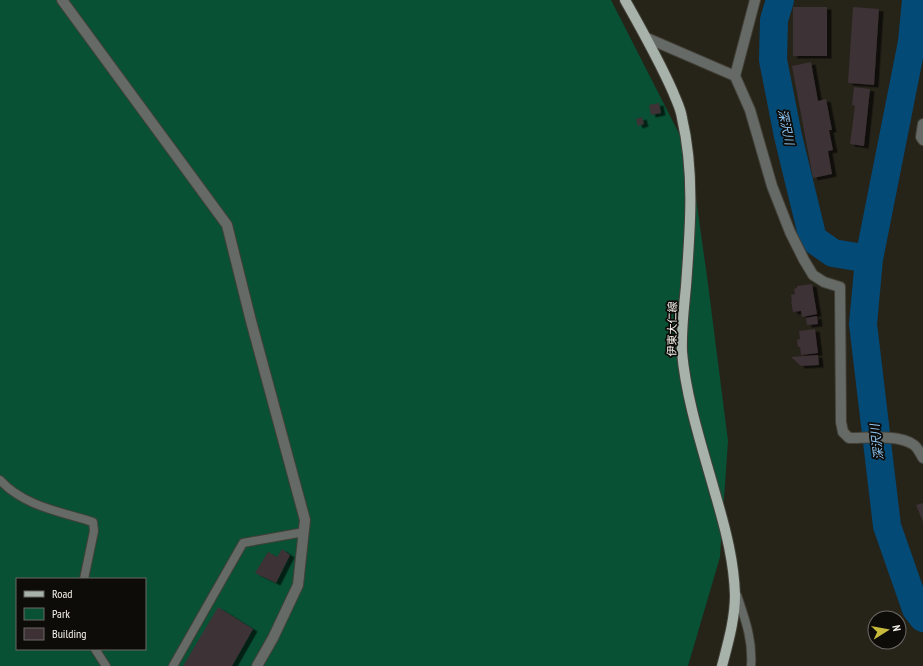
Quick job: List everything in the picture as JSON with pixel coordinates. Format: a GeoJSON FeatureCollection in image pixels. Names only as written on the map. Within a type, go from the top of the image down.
{"type":"FeatureCollection","features":[{"type":"Feature","properties":{"kind":"main road","name":"伊東大仁線"},"geometry":{"type":"LineString","coordinates":[[625,0],[647,38],[668,81],[682,116],[687,142],[690,174],[690,222],[682,351],[696,428],[727,536],[733,566],[735,596],[730,636],[722,666]]}},
{"type":"Feature","properties":{"kind":"street"},"geometry":{"type":"LineString","coordinates":[[62,0],[226,225],[305,520],[298,585],[273,638],[257,666]]}},
{"type":"Feature","properties":{"kind":"street"},"geometry":{"type":"LineString","coordinates":[[755,0],[734,76],[750,110],[772,186],[800,253],[813,275],[824,282],[840,287],[842,432],[849,438],[901,439],[912,444],[918,449],[923,458]]}},
{"type":"Feature","properties":{"kind":"street"},"geometry":{"type":"LineString","coordinates":[[647,38],[734,76]]}},
{"type":"Feature","properties":{"kind":"street"},"geometry":{"type":"LineString","coordinates":[[923,124],[921,137],[923,140]]}},
{"type":"Feature","properties":{"kind":"lane"},"geometry":{"type":"LineString","coordinates":[[0,480],[6,488],[30,502],[93,522],[94,531],[84,578]]}},
{"type":"Feature","properties":{"kind":"lane"},"geometry":{"type":"LineString","coordinates":[[173,666],[243,543],[304,532]]}},
{"type":"Feature","properties":{"kind":"lane"},"geometry":{"type":"LineString","coordinates":[[734,586],[747,624],[752,651],[751,666]]}},
{"type":"Feature","properties":{"kind":"lane"},"geometry":{"type":"LineString","coordinates":[[96,650],[106,666]]}},
{"type":"Feature","properties":{"kind":"green space"},"geometry":{"type":"Polygon","coordinates":[[[0,0],[611,0],[690,155],[728,441],[720,557],[688,666],[0,666],[0,0]]]}},
{"type":"Feature","properties":{"kind":"building"},"geometry":{"type":"Polygon","coordinates":[[[793,7],[827,7],[827,56],[793,56],[793,7]]]}},
{"type":"Feature","properties":{"kind":"building"},"geometry":{"type":"Polygon","coordinates":[[[853,7],[879,9],[874,85],[848,83],[853,7]]]}},
{"type":"Feature","properties":{"kind":"building"},"geometry":{"type":"Polygon","coordinates":[[[811,62],[818,101],[826,99],[832,130],[829,130],[833,150],[828,151],[832,174],[813,178],[792,66],[811,62]]]}},
{"type":"Feature","properties":{"kind":"building"},"geometry":{"type":"Polygon","coordinates":[[[854,87],[870,89],[864,146],[850,144],[855,106],[852,105],[854,87]]]}},
{"type":"Feature","properties":{"kind":"building"},"geometry":{"type":"Polygon","coordinates":[[[659,103],[661,113],[651,115],[649,105],[659,103]]]}},
{"type":"Feature","properties":{"kind":"building"},"geometry":{"type":"Polygon","coordinates":[[[642,117],[644,124],[638,126],[636,119],[642,117]]]}},
{"type":"Feature","properties":{"kind":"building"},"geometry":{"type":"Polygon","coordinates":[[[812,284],[817,314],[802,317],[801,311],[793,312],[791,295],[795,294],[794,289],[797,288],[797,286],[812,284]]]}},
{"type":"Feature","properties":{"kind":"building"},"geometry":{"type":"Polygon","coordinates":[[[817,316],[818,324],[807,325],[806,318],[817,316]]]}},
{"type":"Feature","properties":{"kind":"building"},"geometry":{"type":"Polygon","coordinates":[[[815,329],[818,353],[801,355],[797,340],[800,339],[799,331],[815,329]]]}},
{"type":"Feature","properties":{"kind":"building"},"geometry":{"type":"Polygon","coordinates":[[[818,355],[819,365],[801,366],[791,357],[818,355]]]}},
{"type":"Feature","properties":{"kind":"building"},"geometry":{"type":"Polygon","coordinates":[[[923,503],[923,522],[916,505],[923,503]]]}},
{"type":"Feature","properties":{"kind":"building"},"geometry":{"type":"Polygon","coordinates":[[[282,549],[290,555],[276,583],[255,573],[268,552],[277,557],[282,549]]]}},
{"type":"Feature","properties":{"kind":"building"},"geometry":{"type":"Polygon","coordinates":[[[218,607],[253,629],[232,666],[183,666],[218,607]]]}},
{"type":"Feature","properties":{"kind":"waterway","name":"深沢川"},"geometry":{"type":"LineString","coordinates":[[780,0],[774,20],[773,60],[788,136],[813,239],[833,253],[869,259]]}},
{"type":"Feature","properties":{"kind":"waterway","name":"深沢川"},"geometry":{"type":"LineString","coordinates":[[916,0],[912,42],[869,259],[863,324],[887,526],[916,609],[923,618]]}}]}
